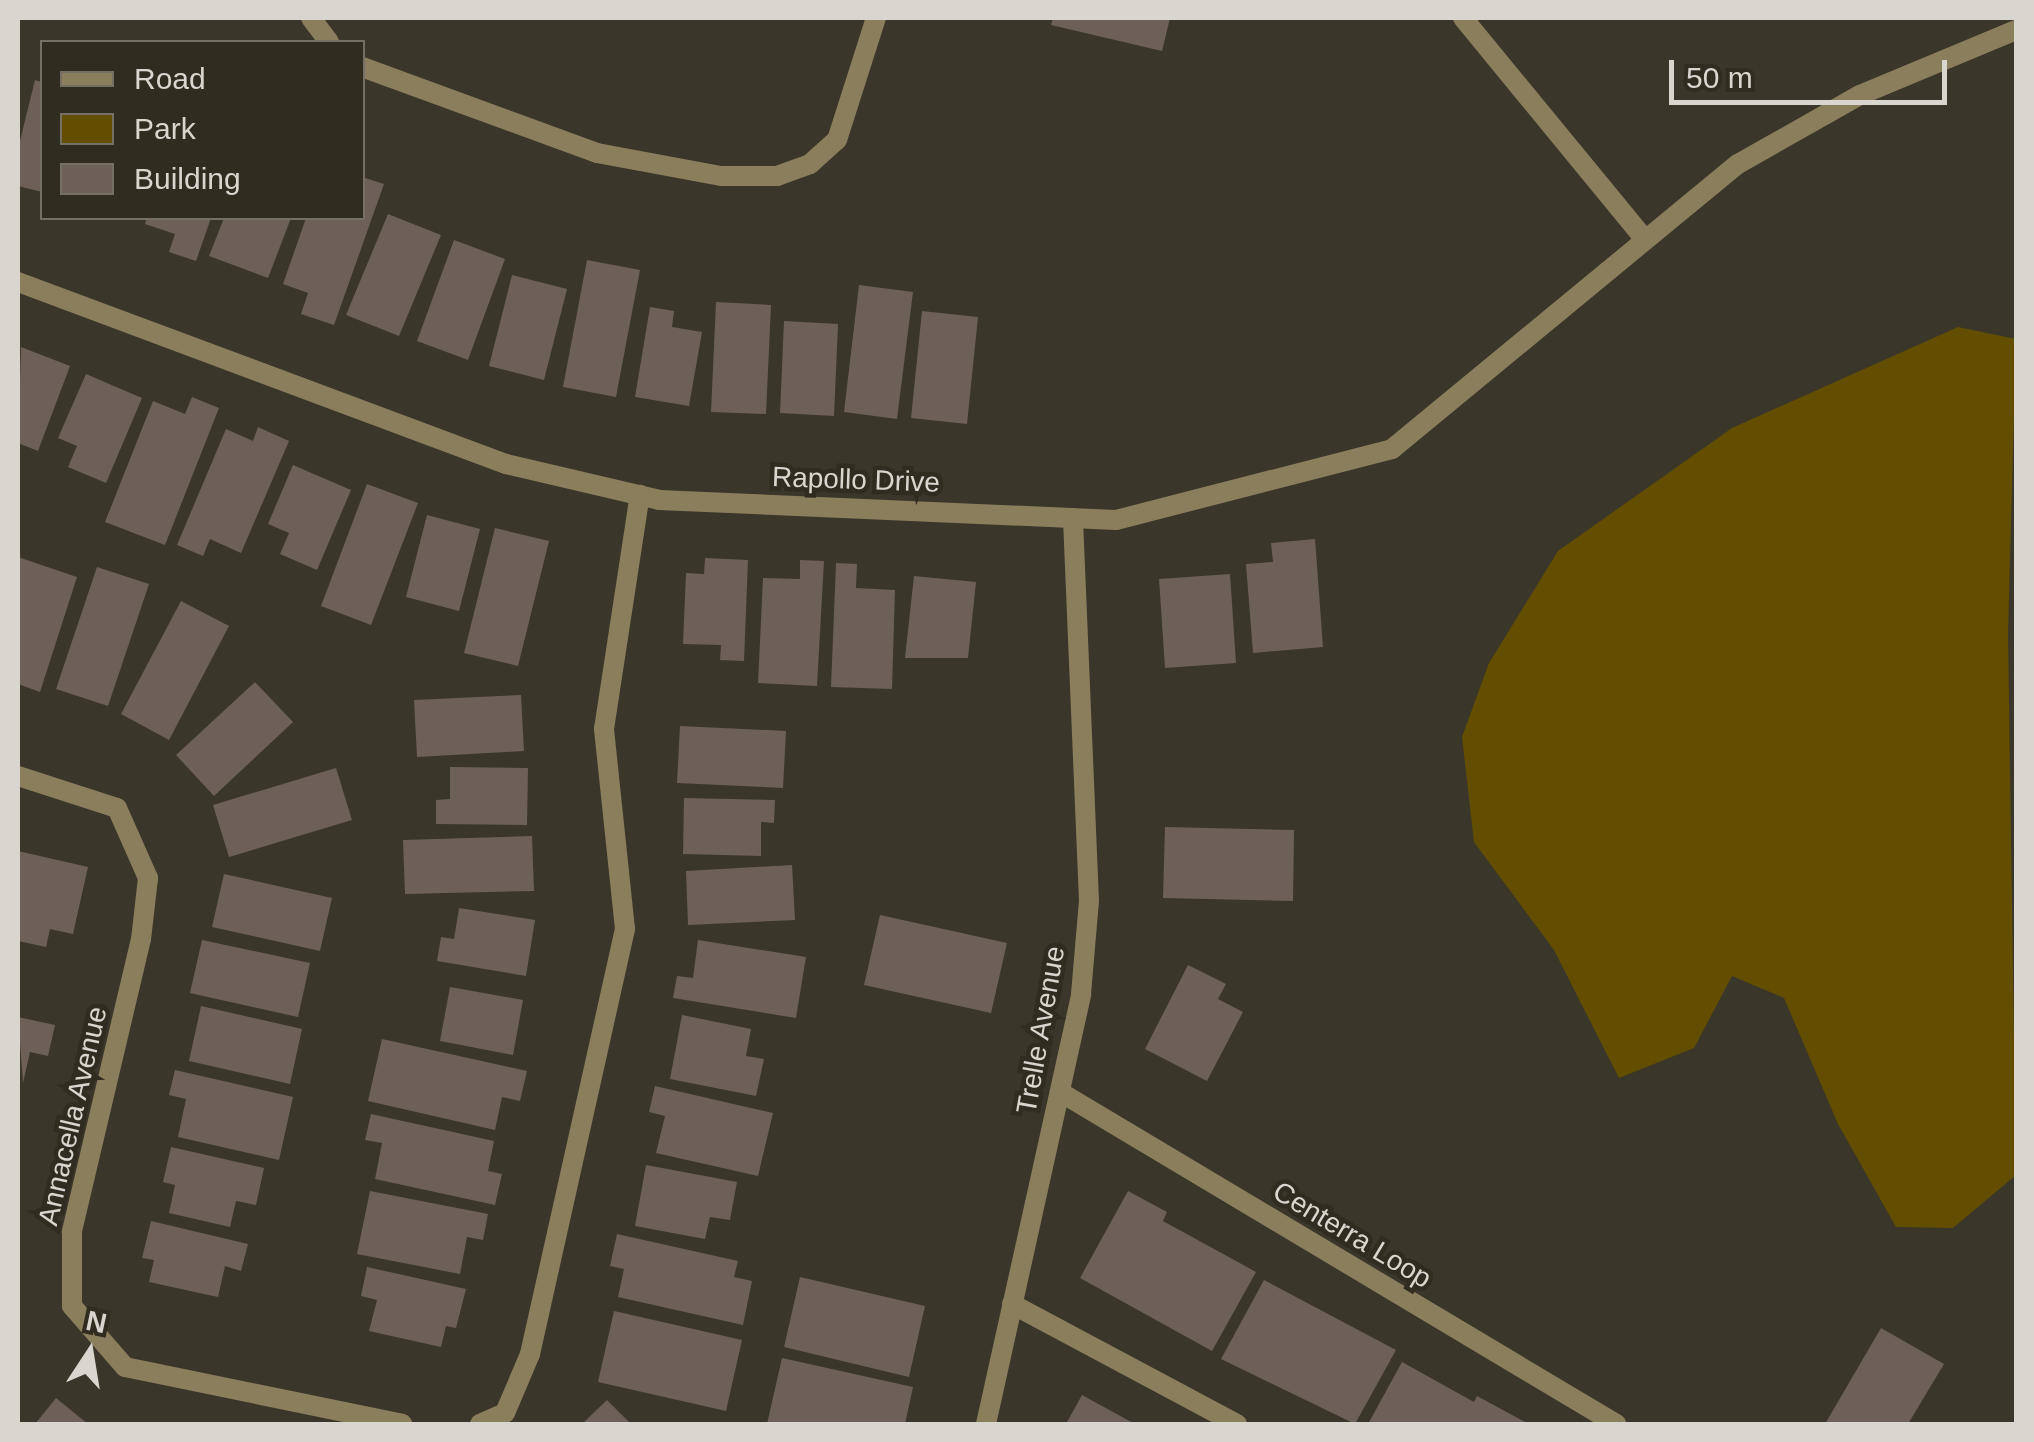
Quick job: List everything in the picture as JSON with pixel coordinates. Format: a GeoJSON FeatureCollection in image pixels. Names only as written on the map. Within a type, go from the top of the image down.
{"type":"FeatureCollection","features":[{"type":"Feature","properties":{"kind":"street"},"geometry":{"type":"LineString","coordinates":[[311,18],[328,40]]}},
{"type":"Feature","properties":{"kind":"street"},"geometry":{"type":"LineString","coordinates":[[365,68],[597,153],[721,176],[777,176],[810,164],[837,140],[876,18]]}},
{"type":"Feature","properties":{"kind":"street"},"geometry":{"type":"LineString","coordinates":[[1463,18],[1642,236]]}},
{"type":"Feature","properties":{"kind":"street","name":"Rapollo Drive"},"geometry":{"type":"LineString","coordinates":[[18,282],[506,464],[640,495],[1116,520],[1392,449],[1642,236],[1786,134],[2016,30]]}},
{"type":"Feature","properties":{"kind":"street"},"geometry":{"type":"LineString","coordinates":[[480,1424],[506,1413],[530,1354],[625,929],[604,729],[640,495]]}},
{"type":"Feature","properties":{"kind":"street","name":"Trelle Avenue"},"geometry":{"type":"LineString","coordinates":[[986,1424],[1081,994],[1089,901],[1072,518]]}},
{"type":"Feature","properties":{"kind":"street","name":"Annacella Avenue"},"geometry":{"type":"LineString","coordinates":[[18,776],[117,808],[148,878],[141,938],[72,1232],[72,1306],[124,1367],[402,1424]]}},
{"type":"Feature","properties":{"kind":"street","name":"Centerra Loop"},"geometry":{"type":"LineString","coordinates":[[1060,1092],[1616,1424]]}},
{"type":"Feature","properties":{"kind":"street"},"geometry":{"type":"LineString","coordinates":[[1012,1304],[1238,1424]]}},
{"type":"Feature","properties":{"kind":"green space"},"geometry":{"type":"Polygon","coordinates":[[[1958,327],[2016,339],[2008,634],[2016,1175],[1953,1228],[1896,1227],[1838,1124],[1784,998],[1732,976],[1694,1048],[1619,1078],[1554,950],[1474,842],[1462,737],[1489,663],[1558,551],[1732,428],[1958,327]]]}},
{"type":"Feature","properties":{"kind":"building"},"geometry":{"type":"Polygon","coordinates":[[[1053,18],[1170,18],[1162,51],[1051,25],[1053,18]]]}},
{"type":"Feature","properties":{"kind":"building"},"geometry":{"type":"Polygon","coordinates":[[[35,80],[40,81],[40,192],[18,186],[18,149],[35,80]]]}},
{"type":"Feature","properties":{"kind":"building"},"geometry":{"type":"Polygon","coordinates":[[[365,178],[384,184],[334,325],[301,314],[308,293],[283,284],[305,220],[365,220],[365,178]]]}},
{"type":"Feature","properties":{"kind":"building"},"geometry":{"type":"Polygon","coordinates":[[[388,214],[441,235],[399,336],[346,315],[388,214]]]}},
{"type":"Feature","properties":{"kind":"building"},"geometry":{"type":"Polygon","coordinates":[[[146,220],[210,220],[196,261],[169,252],[175,234],[145,224],[146,220]]]}},
{"type":"Feature","properties":{"kind":"building"},"geometry":{"type":"Polygon","coordinates":[[[223,220],[290,220],[268,278],[209,256],[223,220]]]}},
{"type":"Feature","properties":{"kind":"building"},"geometry":{"type":"Polygon","coordinates":[[[454,240],[505,259],[468,360],[417,341],[454,240]]]}},
{"type":"Feature","properties":{"kind":"building"},"geometry":{"type":"Polygon","coordinates":[[[587,260],[640,270],[616,397],[563,387],[587,260]]]}},
{"type":"Feature","properties":{"kind":"building"},"geometry":{"type":"Polygon","coordinates":[[[512,275],[567,289],[544,380],[489,366],[512,275]]]}},
{"type":"Feature","properties":{"kind":"building"},"geometry":{"type":"Polygon","coordinates":[[[859,285],[913,292],[897,419],[844,412],[859,285]]]}},
{"type":"Feature","properties":{"kind":"building"},"geometry":{"type":"Polygon","coordinates":[[[716,302],[771,305],[766,414],[711,412],[716,302]]]}},
{"type":"Feature","properties":{"kind":"building"},"geometry":{"type":"Polygon","coordinates":[[[650,307],[674,311],[672,327],[702,332],[689,406],[635,397],[650,307]]]}},
{"type":"Feature","properties":{"kind":"building"},"geometry":{"type":"Polygon","coordinates":[[[922,311],[978,317],[967,424],[911,418],[922,311]]]}},
{"type":"Feature","properties":{"kind":"building"},"geometry":{"type":"Polygon","coordinates":[[[784,321],[838,324],[834,416],[780,413],[784,321]]]}},
{"type":"Feature","properties":{"kind":"building"},"geometry":{"type":"Polygon","coordinates":[[[21,347],[70,366],[38,451],[18,443],[21,347]]]}},
{"type":"Feature","properties":{"kind":"building"},"geometry":{"type":"Polygon","coordinates":[[[86,374],[142,398],[106,483],[68,467],[77,446],[58,438],[86,374]]]}},
{"type":"Feature","properties":{"kind":"building"},"geometry":{"type":"Polygon","coordinates":[[[192,397],[219,408],[165,545],[105,522],[153,401],[185,414],[192,397]]]}},
{"type":"Feature","properties":{"kind":"building"},"geometry":{"type":"Polygon","coordinates":[[[258,427],[289,441],[241,553],[210,539],[203,556],[177,545],[226,429],[253,441],[258,427]]]}},
{"type":"Feature","properties":{"kind":"building"},"geometry":{"type":"Polygon","coordinates":[[[293,465],[351,490],[317,570],[280,554],[289,533],[268,524],[293,465]]]}},
{"type":"Feature","properties":{"kind":"building"},"geometry":{"type":"Polygon","coordinates":[[[367,484],[418,503],[371,625],[321,606],[367,484]]]}},
{"type":"Feature","properties":{"kind":"building"},"geometry":{"type":"Polygon","coordinates":[[[427,515],[480,529],[459,611],[406,597],[427,515]]]}},
{"type":"Feature","properties":{"kind":"building"},"geometry":{"type":"Polygon","coordinates":[[[495,528],[549,541],[518,666],[464,653],[495,528]]]}},
{"type":"Feature","properties":{"kind":"building"},"geometry":{"type":"Polygon","coordinates":[[[1315,539],[1323,647],[1253,653],[1246,564],[1273,562],[1271,543],[1315,539]]]}},
{"type":"Feature","properties":{"kind":"building"},"geometry":{"type":"Polygon","coordinates":[[[18,557],[77,577],[40,692],[18,684],[18,557]]]}},
{"type":"Feature","properties":{"kind":"building"},"geometry":{"type":"Polygon","coordinates":[[[705,558],[748,560],[744,661],[720,660],[721,645],[683,644],[686,573],[704,574],[705,558]]]}},
{"type":"Feature","properties":{"kind":"building"},"geometry":{"type":"Polygon","coordinates":[[[800,560],[824,561],[817,686],[758,683],[763,578],[800,579],[800,560]]]}},
{"type":"Feature","properties":{"kind":"building"},"geometry":{"type":"Polygon","coordinates":[[[836,563],[857,564],[856,588],[895,590],[892,689],[831,687],[836,563]]]}},
{"type":"Feature","properties":{"kind":"building"},"geometry":{"type":"Polygon","coordinates":[[[97,567],[149,584],[108,706],[56,689],[97,567]]]}},
{"type":"Feature","properties":{"kind":"building"},"geometry":{"type":"Polygon","coordinates":[[[1230,574],[1236,663],[1165,668],[1159,579],[1230,574]]]}},
{"type":"Feature","properties":{"kind":"building"},"geometry":{"type":"Polygon","coordinates":[[[914,576],[976,582],[968,658],[905,658],[914,576]]]}},
{"type":"Feature","properties":{"kind":"building"},"geometry":{"type":"Polygon","coordinates":[[[181,601],[229,626],[169,740],[121,714],[181,601]]]}},
{"type":"Feature","properties":{"kind":"building"},"geometry":{"type":"Polygon","coordinates":[[[255,682],[293,722],[214,796],[176,755],[255,682]]]}},
{"type":"Feature","properties":{"kind":"building"},"geometry":{"type":"Polygon","coordinates":[[[521,695],[524,751],[417,757],[414,700],[521,695]]]}},
{"type":"Feature","properties":{"kind":"building"},"geometry":{"type":"Polygon","coordinates":[[[680,726],[786,731],[783,788],[677,783],[680,726]]]}},
{"type":"Feature","properties":{"kind":"building"},"geometry":{"type":"Polygon","coordinates":[[[450,767],[528,768],[527,825],[436,824],[436,800],[450,799],[450,767]]]}},
{"type":"Feature","properties":{"kind":"building"},"geometry":{"type":"Polygon","coordinates":[[[336,768],[352,820],[229,857],[213,805],[336,768]]]}},
{"type":"Feature","properties":{"kind":"building"},"geometry":{"type":"Polygon","coordinates":[[[684,798],[775,800],[774,823],[761,822],[761,856],[683,854],[684,798]]]}},
{"type":"Feature","properties":{"kind":"building"},"geometry":{"type":"Polygon","coordinates":[[[1165,827],[1294,830],[1293,901],[1163,898],[1165,827]]]}},
{"type":"Feature","properties":{"kind":"building"},"geometry":{"type":"Polygon","coordinates":[[[532,836],[534,891],[405,894],[403,840],[532,836]]]}},
{"type":"Feature","properties":{"kind":"building"},"geometry":{"type":"Polygon","coordinates":[[[18,851],[88,867],[73,934],[50,929],[46,947],[18,941],[18,851]]]}},
{"type":"Feature","properties":{"kind":"building"},"geometry":{"type":"Polygon","coordinates":[[[792,865],[795,920],[688,925],[686,871],[792,865]]]}},
{"type":"Feature","properties":{"kind":"building"},"geometry":{"type":"Polygon","coordinates":[[[224,874],[332,898],[320,951],[212,927],[224,874]]]}},
{"type":"Feature","properties":{"kind":"building"},"geometry":{"type":"Polygon","coordinates":[[[459,908],[535,920],[526,976],[437,961],[441,937],[454,939],[459,908]]]}},
{"type":"Feature","properties":{"kind":"building"},"geometry":{"type":"Polygon","coordinates":[[[880,915],[1007,943],[991,1013],[864,985],[880,915]]]}},
{"type":"Feature","properties":{"kind":"building"},"geometry":{"type":"Polygon","coordinates":[[[202,940],[310,963],[298,1017],[190,993],[202,940]]]}},
{"type":"Feature","properties":{"kind":"building"},"geometry":{"type":"Polygon","coordinates":[[[698,940],[806,957],[796,1018],[673,998],[677,976],[693,978],[698,940]]]}},
{"type":"Feature","properties":{"kind":"building"},"geometry":{"type":"Polygon","coordinates":[[[1188,965],[1226,984],[1218,999],[1243,1012],[1207,1081],[1145,1049],[1188,965]]]}},
{"type":"Feature","properties":{"kind":"building"},"geometry":{"type":"Polygon","coordinates":[[[450,987],[523,1000],[513,1055],[440,1041],[450,987]]]}},
{"type":"Feature","properties":{"kind":"building"},"geometry":{"type":"Polygon","coordinates":[[[201,1006],[302,1029],[290,1084],[189,1061],[201,1006]]]}},
{"type":"Feature","properties":{"kind":"building"},"geometry":{"type":"Polygon","coordinates":[[[682,1015],[751,1029],[746,1056],[764,1059],[756,1096],[670,1079],[682,1015]]]}},
{"type":"Feature","properties":{"kind":"building"},"geometry":{"type":"Polygon","coordinates":[[[18,1017],[55,1025],[48,1056],[30,1052],[23,1083],[18,1017]]]}},
{"type":"Feature","properties":{"kind":"building"},"geometry":{"type":"Polygon","coordinates":[[[382,1039],[527,1071],[520,1101],[502,1097],[495,1130],[368,1101],[382,1039]]]}},
{"type":"Feature","properties":{"kind":"building"},"geometry":{"type":"Polygon","coordinates":[[[175,1070],[293,1097],[279,1160],[178,1137],[186,1099],[169,1095],[175,1070]]]}},
{"type":"Feature","properties":{"kind":"building"},"geometry":{"type":"Polygon","coordinates":[[[655,1086],[773,1113],[758,1176],[656,1153],[665,1116],[649,1112],[655,1086]]]}},
{"type":"Feature","properties":{"kind":"building"},"geometry":{"type":"Polygon","coordinates":[[[371,1114],[494,1141],[488,1171],[502,1174],[495,1205],[375,1179],[382,1143],[365,1140],[371,1114]]]}},
{"type":"Feature","properties":{"kind":"building"},"geometry":{"type":"Polygon","coordinates":[[[171,1147],[264,1168],[256,1205],[236,1201],[230,1227],[169,1213],[175,1185],[163,1182],[171,1147]]]}},
{"type":"Feature","properties":{"kind":"building"},"geometry":{"type":"Polygon","coordinates":[[[646,1165],[737,1182],[730,1220],[710,1217],[705,1239],[635,1226],[646,1165]]]}},
{"type":"Feature","properties":{"kind":"building"},"geometry":{"type":"Polygon","coordinates":[[[370,1191],[488,1214],[483,1240],[467,1237],[460,1274],[357,1254],[370,1191]]]}},
{"type":"Feature","properties":{"kind":"building"},"geometry":{"type":"Polygon","coordinates":[[[1128,1191],[1167,1212],[1163,1221],[1256,1272],[1212,1351],[1080,1278],[1128,1191]]]}},
{"type":"Feature","properties":{"kind":"building"},"geometry":{"type":"Polygon","coordinates":[[[151,1221],[248,1244],[241,1271],[225,1266],[218,1297],[149,1282],[154,1260],[142,1258],[151,1221]]]}},
{"type":"Feature","properties":{"kind":"building"},"geometry":{"type":"Polygon","coordinates":[[[617,1234],[738,1261],[734,1277],[752,1281],[743,1325],[618,1297],[624,1269],[610,1266],[617,1234]]]}},
{"type":"Feature","properties":{"kind":"building"},"geometry":{"type":"Polygon","coordinates":[[[367,1267],[466,1289],[456,1328],[446,1326],[441,1347],[369,1331],[377,1300],[361,1296],[367,1267]]]}},
{"type":"Feature","properties":{"kind":"building"},"geometry":{"type":"Polygon","coordinates":[[[800,1277],[925,1306],[909,1377],[784,1347],[800,1277]]]}},
{"type":"Feature","properties":{"kind":"building"},"geometry":{"type":"Polygon","coordinates":[[[1264,1280],[1396,1350],[1355,1424],[1221,1359],[1264,1280]]]}},
{"type":"Feature","properties":{"kind":"building"},"geometry":{"type":"Polygon","coordinates":[[[614,1311],[742,1340],[726,1411],[598,1382],[614,1311]]]}},
{"type":"Feature","properties":{"kind":"building"},"geometry":{"type":"Polygon","coordinates":[[[1881,1328],[1944,1364],[1908,1424],[1825,1424],[1881,1328]]]}},
{"type":"Feature","properties":{"kind":"building"},"geometry":{"type":"Polygon","coordinates":[[[782,1358],[913,1387],[905,1424],[767,1424],[782,1358]]]}},
{"type":"Feature","properties":{"kind":"building"},"geometry":{"type":"Polygon","coordinates":[[[1402,1362],[1474,1402],[1477,1396],[1529,1424],[1368,1424],[1402,1362]]]}},
{"type":"Feature","properties":{"kind":"building"},"geometry":{"type":"Polygon","coordinates":[[[1082,1395],[1135,1424],[1066,1424],[1082,1395]]]}},
{"type":"Feature","properties":{"kind":"building"},"geometry":{"type":"Polygon","coordinates":[[[56,1398],[88,1424],[35,1424],[56,1398]]]}},
{"type":"Feature","properties":{"kind":"building"},"geometry":{"type":"Polygon","coordinates":[[[607,1400],[631,1424],[582,1424],[607,1400]]]}}]}
